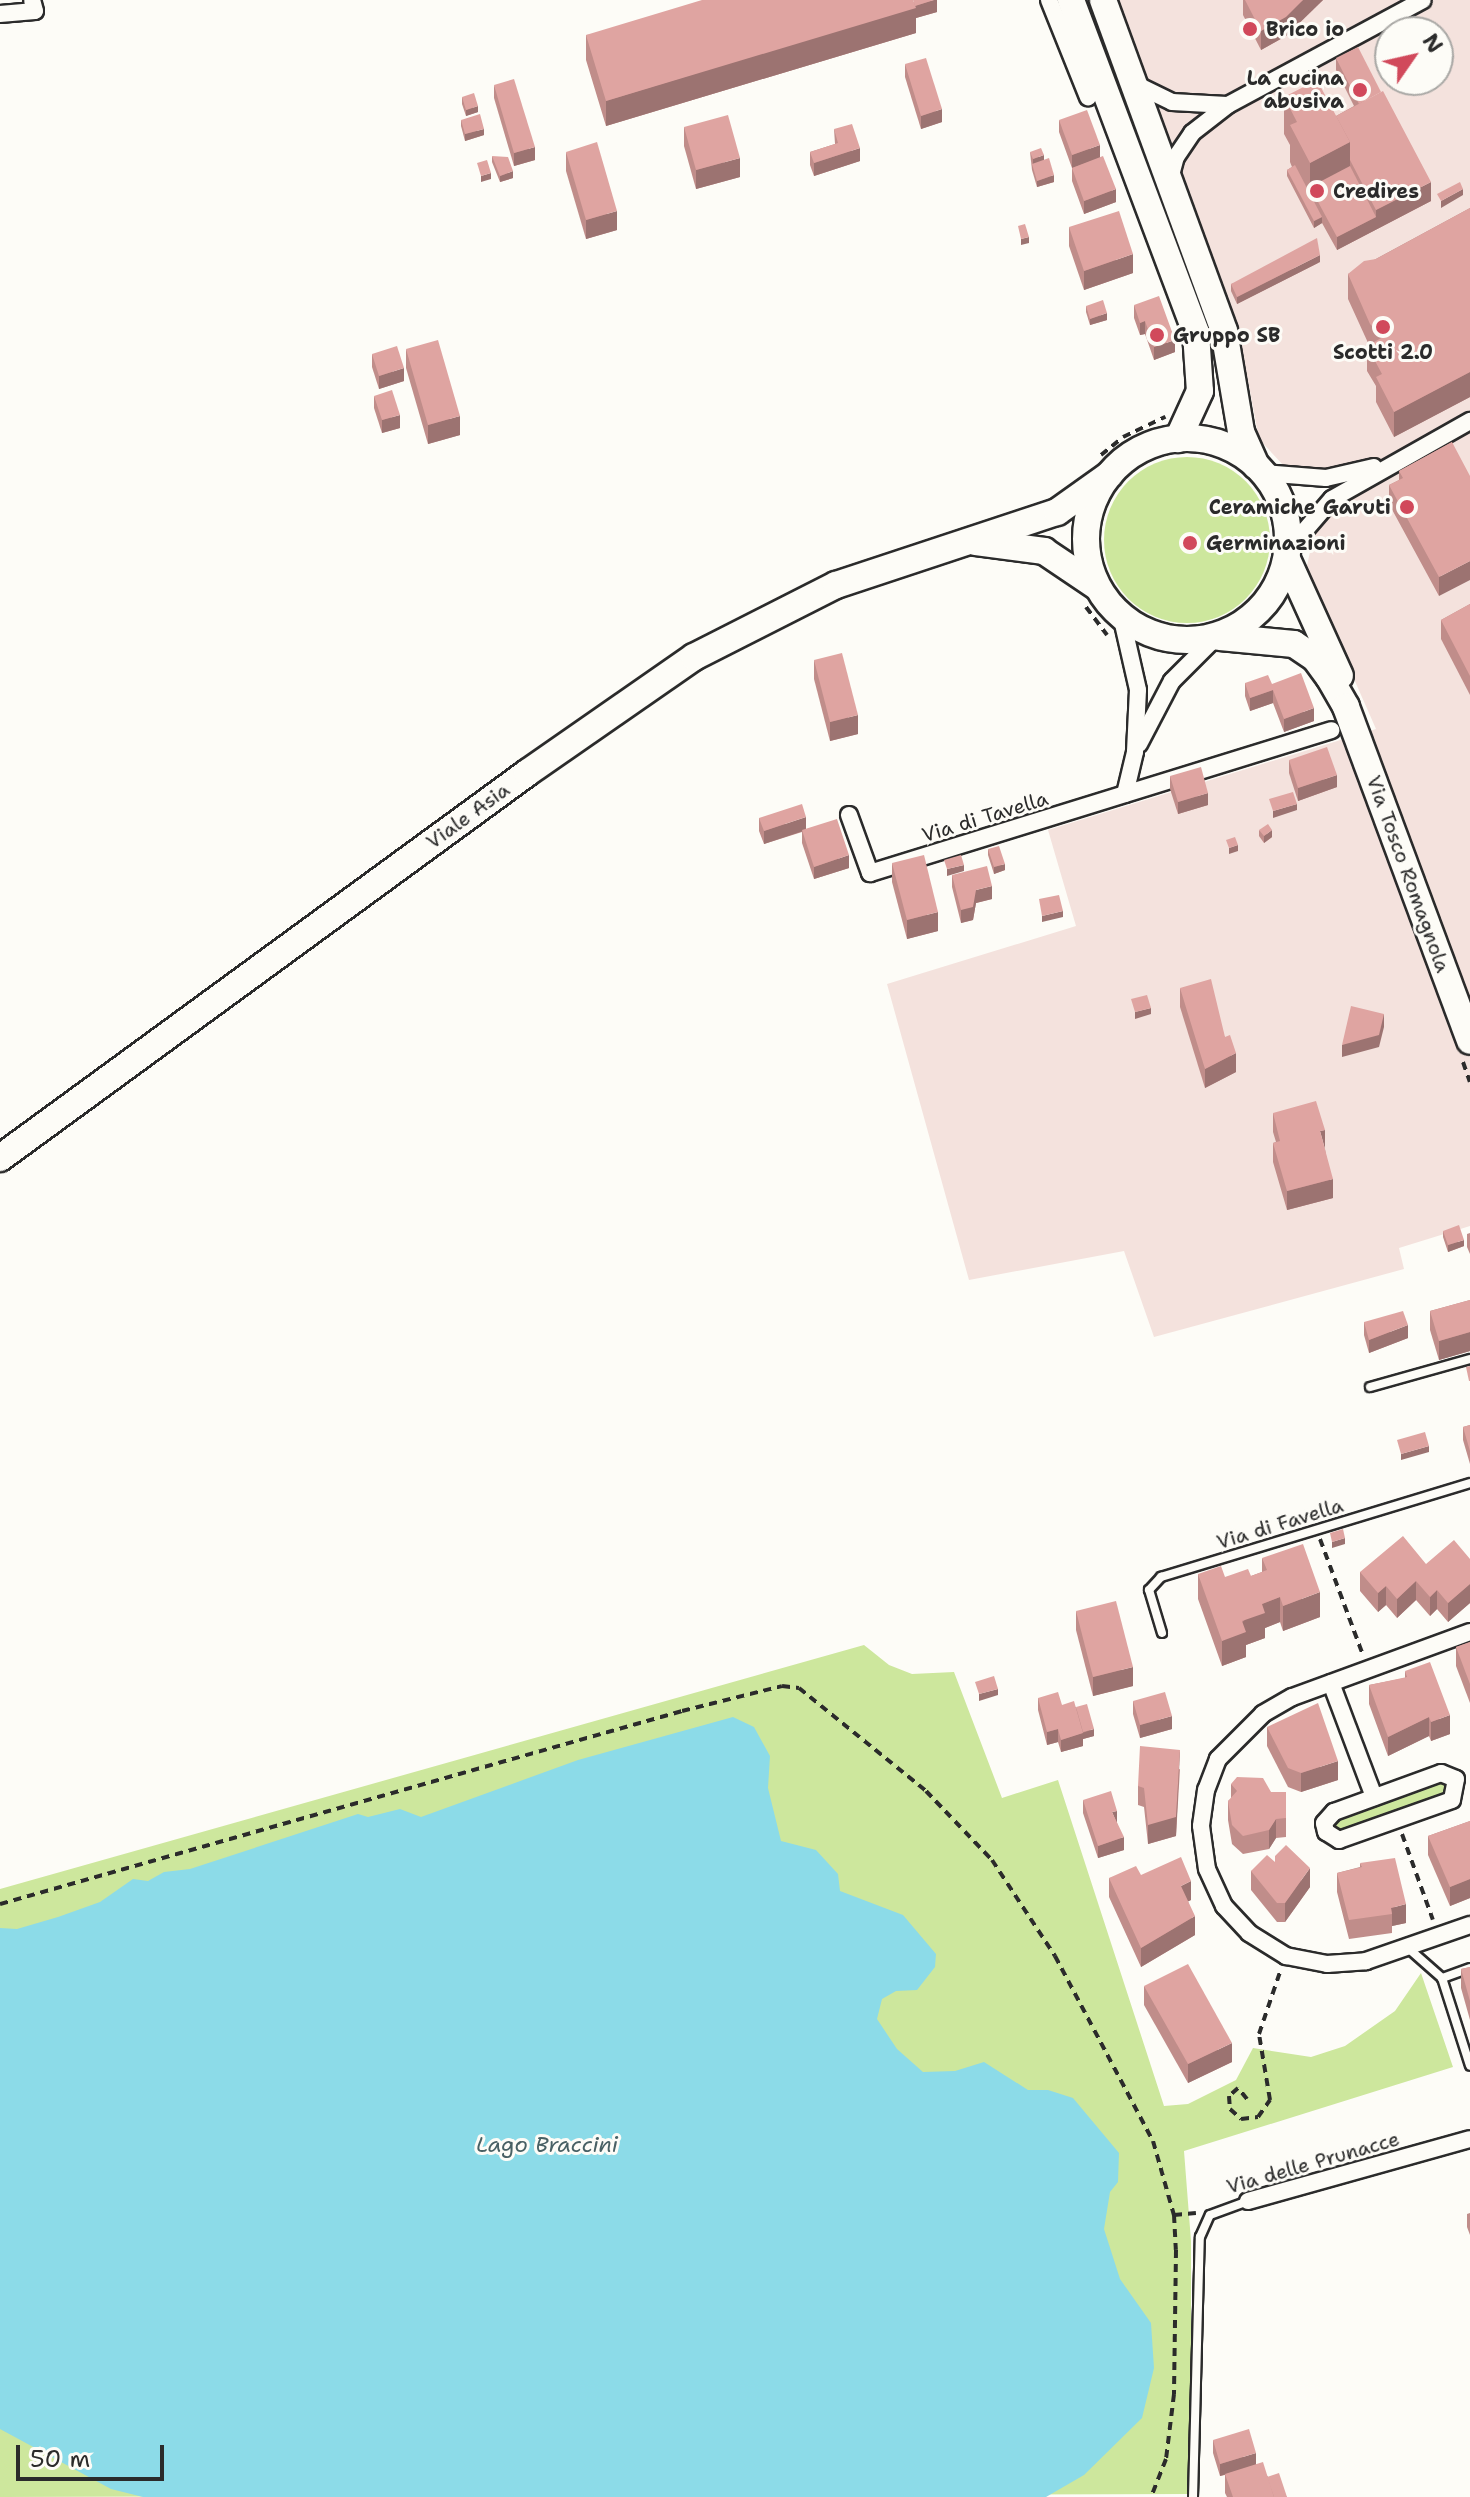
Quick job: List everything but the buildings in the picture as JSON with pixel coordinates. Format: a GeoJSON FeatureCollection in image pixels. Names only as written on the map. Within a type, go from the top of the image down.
{"type":"FeatureCollection","features":[{"type":"Feature","properties":{"kind":"main road"},"geometry":{"type":"LineString","coordinates":[[1071,0],[1196,333],[1200,391],[1178,439],[1220,444],[1260,469]]}},
{"type":"Feature","properties":{"kind":"main road","name":"Via Tosco Romagnola"},"geometry":{"type":"LineString","coordinates":[[1103,0],[1224,331],[1241,432],[1281,501],[1287,555],[1337,667],[1346,707],[1464,1046]]}},
{"type":"Feature","properties":{"kind":"main road","name":"Viale Asia"},"geometry":{"type":"LineString","coordinates":[[0,1158],[644,688],[736,632],[813,595],[902,560],[972,541],[1057,512],[1102,469],[1147,446],[1178,439]]}},
{"type":"Feature","properties":{"kind":"main road"},"geometry":{"type":"LineString","coordinates":[[1090,594],[1088,521],[1102,469]]}},
{"type":"Feature","properties":{"kind":"main road"},"geometry":{"type":"LineString","coordinates":[[972,541],[1059,556],[1116,627]]}},
{"type":"Feature","properties":{"kind":"main road"},"geometry":{"type":"LineString","coordinates":[[1217,636],[1239,627],[1266,603],[1287,555]]}},
{"type":"Feature","properties":{"kind":"main road","name":"Via Tosco Romagnola"},"geometry":{"type":"LineString","coordinates":[[1116,627],[1166,638],[1217,636],[1294,644],[1322,666],[1346,707]]}},
{"type":"Feature","properties":{"kind":"street"},"geometry":{"type":"LineString","coordinates":[[1049,0],[1088,97]]}},
{"type":"Feature","properties":{"kind":"street"},"geometry":{"type":"LineString","coordinates":[[1169,181],[1182,146],[1228,105],[1423,0]]}},
{"type":"Feature","properties":{"kind":"street"},"geometry":{"type":"LineString","coordinates":[[0,14],[34,6]]}},
{"type":"Feature","properties":{"kind":"street"},"geometry":{"type":"LineString","coordinates":[[1133,83],[1172,102],[1228,105]]}},
{"type":"Feature","properties":{"kind":"street"},"geometry":{"type":"LineString","coordinates":[[1287,555],[1323,507],[1395,461],[1470,421]]}},
{"type":"Feature","properties":{"kind":"street"},"geometry":{"type":"LineString","coordinates":[[1260,469],[1326,478],[1395,461]]}},
{"type":"Feature","properties":{"kind":"street"},"geometry":{"type":"LineString","coordinates":[[1116,627],[1136,666],[1135,752],[1125,794]]}},
{"type":"Feature","properties":{"kind":"street"},"geometry":{"type":"LineString","coordinates":[[1135,752],[1172,681],[1217,636]]}},
{"type":"Feature","properties":{"kind":"street","name":"Via di Tavella"},"geometry":{"type":"LineString","coordinates":[[849,815],[870,873],[1331,730]]}},
{"type":"Feature","properties":{"kind":"street"},"geometry":{"type":"LineString","coordinates":[[1470,1632],[1279,1704],[1239,1733],[1215,1765],[1202,1809],[1204,1858],[1218,1894],[1249,1933],[1286,1956],[1351,1964],[1408,1948],[1470,1925]]}},
{"type":"Feature","properties":{"kind":"street"},"geometry":{"type":"LineString","coordinates":[[1331,1683],[1374,1797]]}},
{"type":"Feature","properties":{"kind":"street"},"geometry":{"type":"LineString","coordinates":[[1441,1773],[1456,1779],[1452,1800],[1397,1820],[1339,1840],[1328,1836],[1324,1823],[1330,1815],[1441,1773]]}},
{"type":"Feature","properties":{"kind":"street","name":"Via delle Prunacce"},"geometry":{"type":"LineString","coordinates":[[1248,2201],[1470,2139]]}},
{"type":"Feature","properties":{"kind":"lane"},"geometry":{"type":"LineString","coordinates":[[1370,1387],[1470,1359]]}},
{"type":"Feature","properties":{"kind":"lane","name":"Via di Favella"},"geometry":{"type":"LineString","coordinates":[[1162,1633],[1149,1590],[1152,1582],[1470,1483]]}},
{"type":"Feature","properties":{"kind":"lane"},"geometry":{"type":"LineString","coordinates":[[1408,1948],[1442,1978],[1470,2066]]}},
{"type":"Feature","properties":{"kind":"lane"},"geometry":{"type":"LineString","coordinates":[[1442,1978],[1470,1968]]}},
{"type":"Feature","properties":{"kind":"lane","name":"Via delle Prunacce"},"geometry":{"type":"LineString","coordinates":[[1193,2497],[1199,2254],[1210,2215],[1248,2201]]}},
{"type":"Feature","properties":{"kind":"path"},"geometry":{"type":"LineString","coordinates":[[1102,469],[1123,437],[1174,408]]}},
{"type":"Feature","properties":{"kind":"path"},"geometry":{"type":"LineString","coordinates":[[1090,594],[1116,627]]}},
{"type":"Feature","properties":{"kind":"path"},"geometry":{"type":"LineString","coordinates":[[1464,1046],[1470,1082]]}},
{"type":"Feature","properties":{"kind":"path"},"geometry":{"type":"LineString","coordinates":[[1316,1530],[1368,1669]]}},
{"type":"Feature","properties":{"kind":"path"},"geometry":{"type":"LineString","coordinates":[[0,1904],[682,1711],[782,1686],[799,1688],[926,1791],[992,1860],[1055,1956],[1131,2097],[1160,2159],[1174,2215],[1174,2394],[1166,2459],[1151,2497]]}},
{"type":"Feature","properties":{"kind":"path"},"geometry":{"type":"LineString","coordinates":[[1397,1820],[1439,1936]]}},
{"type":"Feature","properties":{"kind":"path"},"geometry":{"type":"LineString","coordinates":[[1247,2099],[1238,2088],[1228,2101],[1232,2112],[1246,2120],[1258,2117],[1270,2100],[1260,2023],[1286,1956]]}},
{"type":"Feature","properties":{"kind":"path"},"geometry":{"type":"LineString","coordinates":[[1174,2215],[1210,2215]]}},
{"type":"Feature","properties":{"kind":"shaded area"},"geometry":{"type":"Polygon","coordinates":[[[1115,0],[1470,0],[1470,1226],[1399,1248],[1404,1269],[1154,1337],[1124,1251],[969,1280],[887,984],[1076,926],[1048,830],[1376,729],[1306,570],[1314,534],[1353,477],[1284,466],[1259,439],[1243,354],[1115,0]]]}},
{"type":"Feature","properties":{"kind":"green space"},"geometry":{"type":"Polygon","coordinates":[[[1187,457],[1219,463],[1246,481],[1264,508],[1270,540],[1264,572],[1246,599],[1219,617],[1187,623],[1155,617],[1128,599],[1110,572],[1104,540],[1110,508],[1128,481],[1155,463],[1187,457]]]}},
{"type":"Feature","properties":{"kind":"green space","name":"Lago Braccini"},"geometry":{"type":"Polygon","coordinates":[[[864,1645],[889,1665],[912,1674],[954,1672],[1002,1798],[1058,1780],[1164,2106],[1188,2104],[1236,2080],[1253,2048],[1311,2057],[1345,2046],[1395,2011],[1421,1973],[1453,2067],[1184,2151],[1191,2241],[1191,2494],[0,2497],[0,1889],[864,1645]]]}},
{"type":"Feature","properties":{"kind":"green space"},"geometry":{"type":"Polygon","coordinates":[[[1442,1781],[1450,1782],[1448,1795],[1337,1832],[1333,1829],[1337,1819],[1442,1781]]]}},
{"type":"Feature","properties":{"kind":"water","name":"Lago Braccini"},"geometry":{"type":"Polygon","coordinates":[[[733,1717],[754,1727],[770,1756],[768,1788],[781,1841],[816,1850],[838,1874],[840,1891],[903,1915],[936,1954],[935,1967],[917,1990],[896,1991],[882,1999],[877,2019],[897,2049],[923,2072],[955,2071],[984,2062],[1028,2090],[1048,2090],[1073,2098],[1119,2153],[1118,2182],[1110,2192],[1104,2229],[1120,2279],[1151,2323],[1154,2368],[1142,2418],[1084,2475],[1046,2497],[143,2497],[111,2489],[0,2429],[0,1928],[17,1929],[58,1917],[100,1902],[133,1879],[148,1881],[164,1872],[190,1869],[358,1814],[368,1817],[400,1809],[421,1817],[578,1760],[733,1717]]]}},
{"type":"Feature","properties":{"kind":"place","name":"Brico io"},"geometry":{"type":"Point","coordinates":[1250,29]}},
{"type":"Feature","properties":{"kind":"place","name":"La cucina abusiva"},"geometry":{"type":"Point","coordinates":[1360,90]}},
{"type":"Feature","properties":{"kind":"place","name":"Credires"},"geometry":{"type":"Point","coordinates":[1317,191]}},
{"type":"Feature","properties":{"kind":"place","name":"Scotti 2.0"},"geometry":{"type":"Point","coordinates":[1383,327]}},
{"type":"Feature","properties":{"kind":"place","name":"Gruppo SB"},"geometry":{"type":"Point","coordinates":[1157,335]}},
{"type":"Feature","properties":{"kind":"place","name":"Ceramiche Garuti"},"geometry":{"type":"Point","coordinates":[1407,507]}},
{"type":"Feature","properties":{"kind":"place","name":"Germinazioni"},"geometry":{"type":"Point","coordinates":[1190,543]}}]}
